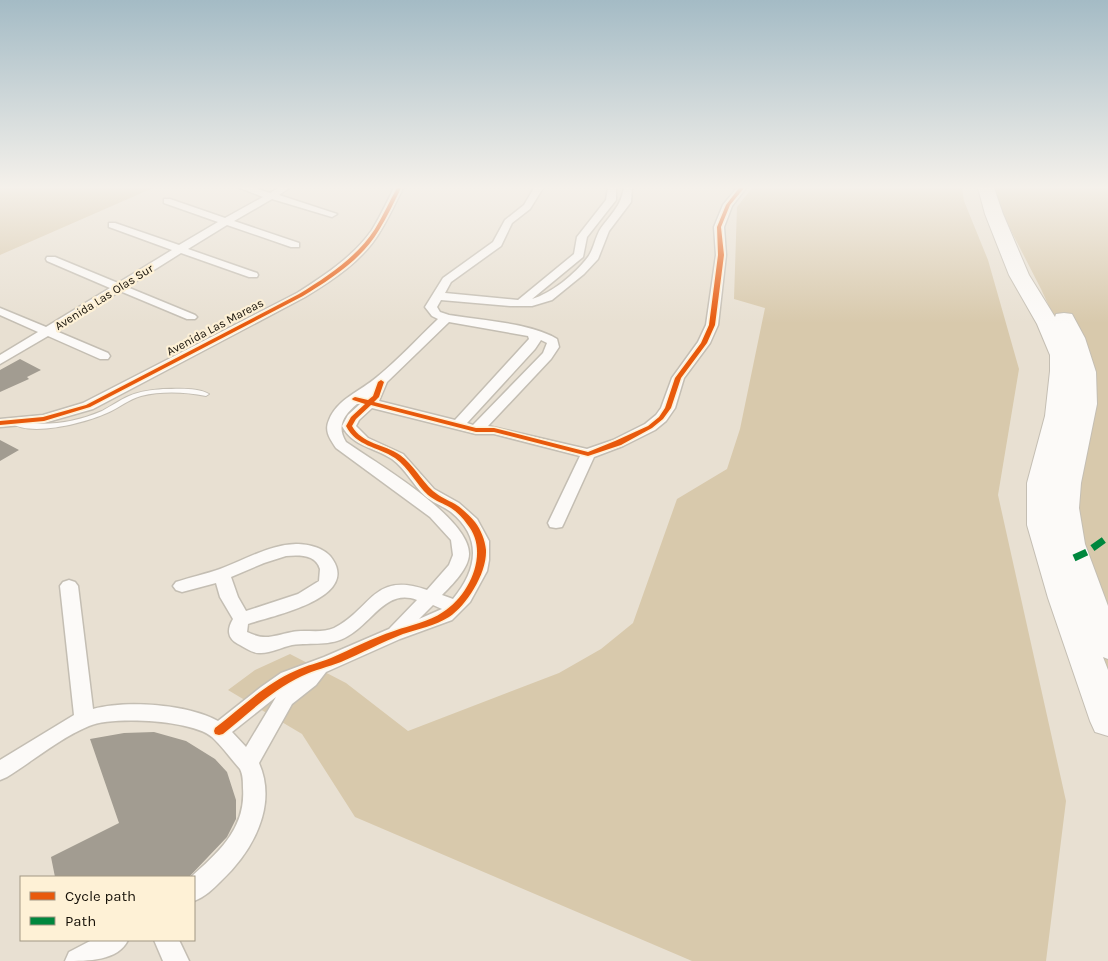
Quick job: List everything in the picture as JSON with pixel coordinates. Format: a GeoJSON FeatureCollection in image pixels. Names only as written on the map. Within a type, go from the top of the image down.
{"type":"FeatureCollection","features":[{"type":"Feature","properties":{"kind":"highway"},"geometry":{"type":"LineString","coordinates":[[1002,233],[1019,276],[1048,324],[1061,355],[1062,371],[1058,416],[1041,484],[1042,525],[1064,598],[1108,721]]}},
{"type":"Feature","properties":{"kind":"highway"},"geometry":{"type":"LineString","coordinates":[[1018,233],[1031,263],[1070,328],[1082,359],[1086,380],[1086,393],[1065,492],[1065,508],[1074,558],[1108,646]]}},
{"type":"Feature","properties":{"kind":"street"},"geometry":{"type":"LineString","coordinates":[[133,233],[253,275]]}},
{"type":"Feature","properties":{"kind":"street","name":"Avenida Las Olas Sur"},"geometry":{"type":"LineString","coordinates":[[0,360],[207,233]]}},
{"type":"Feature","properties":{"kind":"street"},"geometry":{"type":"LineString","coordinates":[[264,233],[295,244]]}},
{"type":"Feature","properties":{"kind":"street","name":"Avenida Las Mareas"},"geometry":{"type":"LineString","coordinates":[[5,422],[44,419],[88,406],[300,295],[328,278],[358,253],[375,233]]}},
{"type":"Feature","properties":{"kind":"street"},"geometry":{"type":"LineString","coordinates":[[484,428],[553,347],[553,342],[533,333],[446,318],[436,314],[432,307],[447,280],[497,244],[503,233]]}},
{"type":"Feature","properties":{"kind":"street"},"geometry":{"type":"LineString","coordinates":[[521,303],[579,255],[582,237],[585,233]]}},
{"type":"Feature","properties":{"kind":"street"},"geometry":{"type":"LineString","coordinates":[[439,296],[521,303],[532,303],[548,298],[590,263],[597,252],[599,240],[603,233]]}},
{"type":"Feature","properties":{"kind":"street"},"geometry":{"type":"LineString","coordinates":[[394,634],[430,598],[456,567],[461,555],[459,540],[450,527],[436,513],[347,450],[337,440],[334,436],[333,427],[337,416],[369,395],[461,422],[588,454],[618,443],[650,427],[662,418],[668,408],[678,378],[704,343],[712,325],[721,255],[719,233]]}},
{"type":"Feature","properties":{"kind":"street"},"geometry":{"type":"LineString","coordinates":[[51,259],[191,317]]}},
{"type":"Feature","properties":{"kind":"street"},"geometry":{"type":"LineString","coordinates":[[0,310],[46,332],[104,356]]}},
{"type":"Feature","properties":{"kind":"street"},"geometry":{"type":"LineString","coordinates":[[219,731],[276,687],[299,673],[320,667],[394,634],[441,618],[456,607],[468,592],[479,572],[483,556],[480,537],[470,520],[453,506],[434,496],[412,469],[398,457],[360,439],[351,433],[348,426],[369,395],[446,318]]}},
{"type":"Feature","properties":{"kind":"street"},"geometry":{"type":"LineString","coordinates":[[461,422],[531,346],[535,338],[533,333]]}},
{"type":"Feature","properties":{"kind":"street"},"geometry":{"type":"LineString","coordinates":[[556,523],[588,454]]}},
{"type":"Feature","properties":{"kind":"street"},"geometry":{"type":"LineString","coordinates":[[182,586],[222,574],[281,552],[294,550],[308,551],[319,555],[327,562],[330,571],[328,581],[322,589],[242,619],[238,626],[238,636],[259,646],[294,638],[328,637],[341,632],[354,623],[380,598],[394,591],[409,590],[456,607]]}},
{"type":"Feature","properties":{"kind":"street"},"geometry":{"type":"LineString","coordinates":[[222,574],[229,597],[242,619]]}},
{"type":"Feature","properties":{"kind":"street"},"geometry":{"type":"LineString","coordinates":[[69,586],[84,719]]}},
{"type":"Feature","properties":{"kind":"street"},"geometry":{"type":"LineString","coordinates":[[248,763],[285,698],[309,680],[320,667]]}},
{"type":"Feature","properties":{"kind":"street"},"geometry":{"type":"LineString","coordinates":[[0,772],[43,742],[84,719],[108,713],[173,715],[202,722],[219,731],[248,763],[253,774],[255,802],[246,833],[227,860],[195,889]]}},
{"type":"Feature","properties":{"kind":"street"},"geometry":{"type":"LineString","coordinates":[[78,961],[114,941]]}},
{"type":"Feature","properties":{"kind":"street"},"geometry":{"type":"LineString","coordinates":[[166,941],[176,961]]}},
{"type":"Feature","properties":{"kind":"lane"},"geometry":{"type":"LineString","coordinates":[[5,422],[31,427],[70,424],[103,412],[138,395],[192,390],[206,394]]}},
{"type":"Feature","properties":{"kind":"shaded area"},"geometry":{"type":"Polygon","coordinates":[[[0,233],[51,233],[0,255],[0,233]]]}},
{"type":"Feature","properties":{"kind":"shaded area"},"geometry":{"type":"Polygon","coordinates":[[[736,233],[977,233],[988,260],[1019,369],[998,495],[1066,801],[1046,961],[692,961],[355,817],[302,734],[228,690],[255,670],[290,654],[346,683],[408,731],[559,673],[601,649],[633,623],[677,499],[727,469],[740,429],[765,308],[734,299],[736,233]]]}},
{"type":"Feature","properties":{"kind":"shaded area"},"geometry":{"type":"Polygon","coordinates":[[[1012,233],[1108,233],[1108,682],[1052,501],[1071,354],[1012,233]]]}},
{"type":"Feature","properties":{"kind":"building"},"geometry":{"type":"Polygon","coordinates":[[[20,359],[41,370],[27,377],[29,379],[0,392],[0,370],[20,359]]]}},
{"type":"Feature","properties":{"kind":"building"},"geometry":{"type":"Polygon","coordinates":[[[0,440],[19,450],[0,461],[0,440]]]}},
{"type":"Feature","properties":{"kind":"building"},"geometry":{"type":"Polygon","coordinates":[[[154,732],[186,741],[215,759],[227,772],[236,800],[236,819],[227,837],[190,876],[55,876],[51,857],[119,823],[90,739],[124,733],[154,732]]]}},
{"type":"Feature","properties":{"kind":"marked path"},"geometry":{"type":"LineString","coordinates":[[1074,558],[1087,552],[1108,537]]}},
{"type":"Feature","properties":{"kind":"cycle path"},"geometry":{"type":"LineString","coordinates":[[0,423],[44,419],[88,406],[301,295],[328,278],[358,253],[374,233]]}},
{"type":"Feature","properties":{"kind":"cycle path"},"geometry":{"type":"LineString","coordinates":[[355,399],[476,430],[494,430],[588,454],[618,443],[650,427],[661,418],[668,408],[678,378],[704,343],[712,325],[721,255],[719,233]]}},
{"type":"Feature","properties":{"kind":"cycle path"},"geometry":{"type":"LineString","coordinates":[[219,731],[288,678],[339,659],[394,634],[429,623],[446,615],[463,598],[478,571],[482,550],[480,541],[477,532],[464,515],[429,492],[408,466],[398,457],[363,441],[352,432],[349,426],[353,418],[376,397],[381,382]]}}]}
